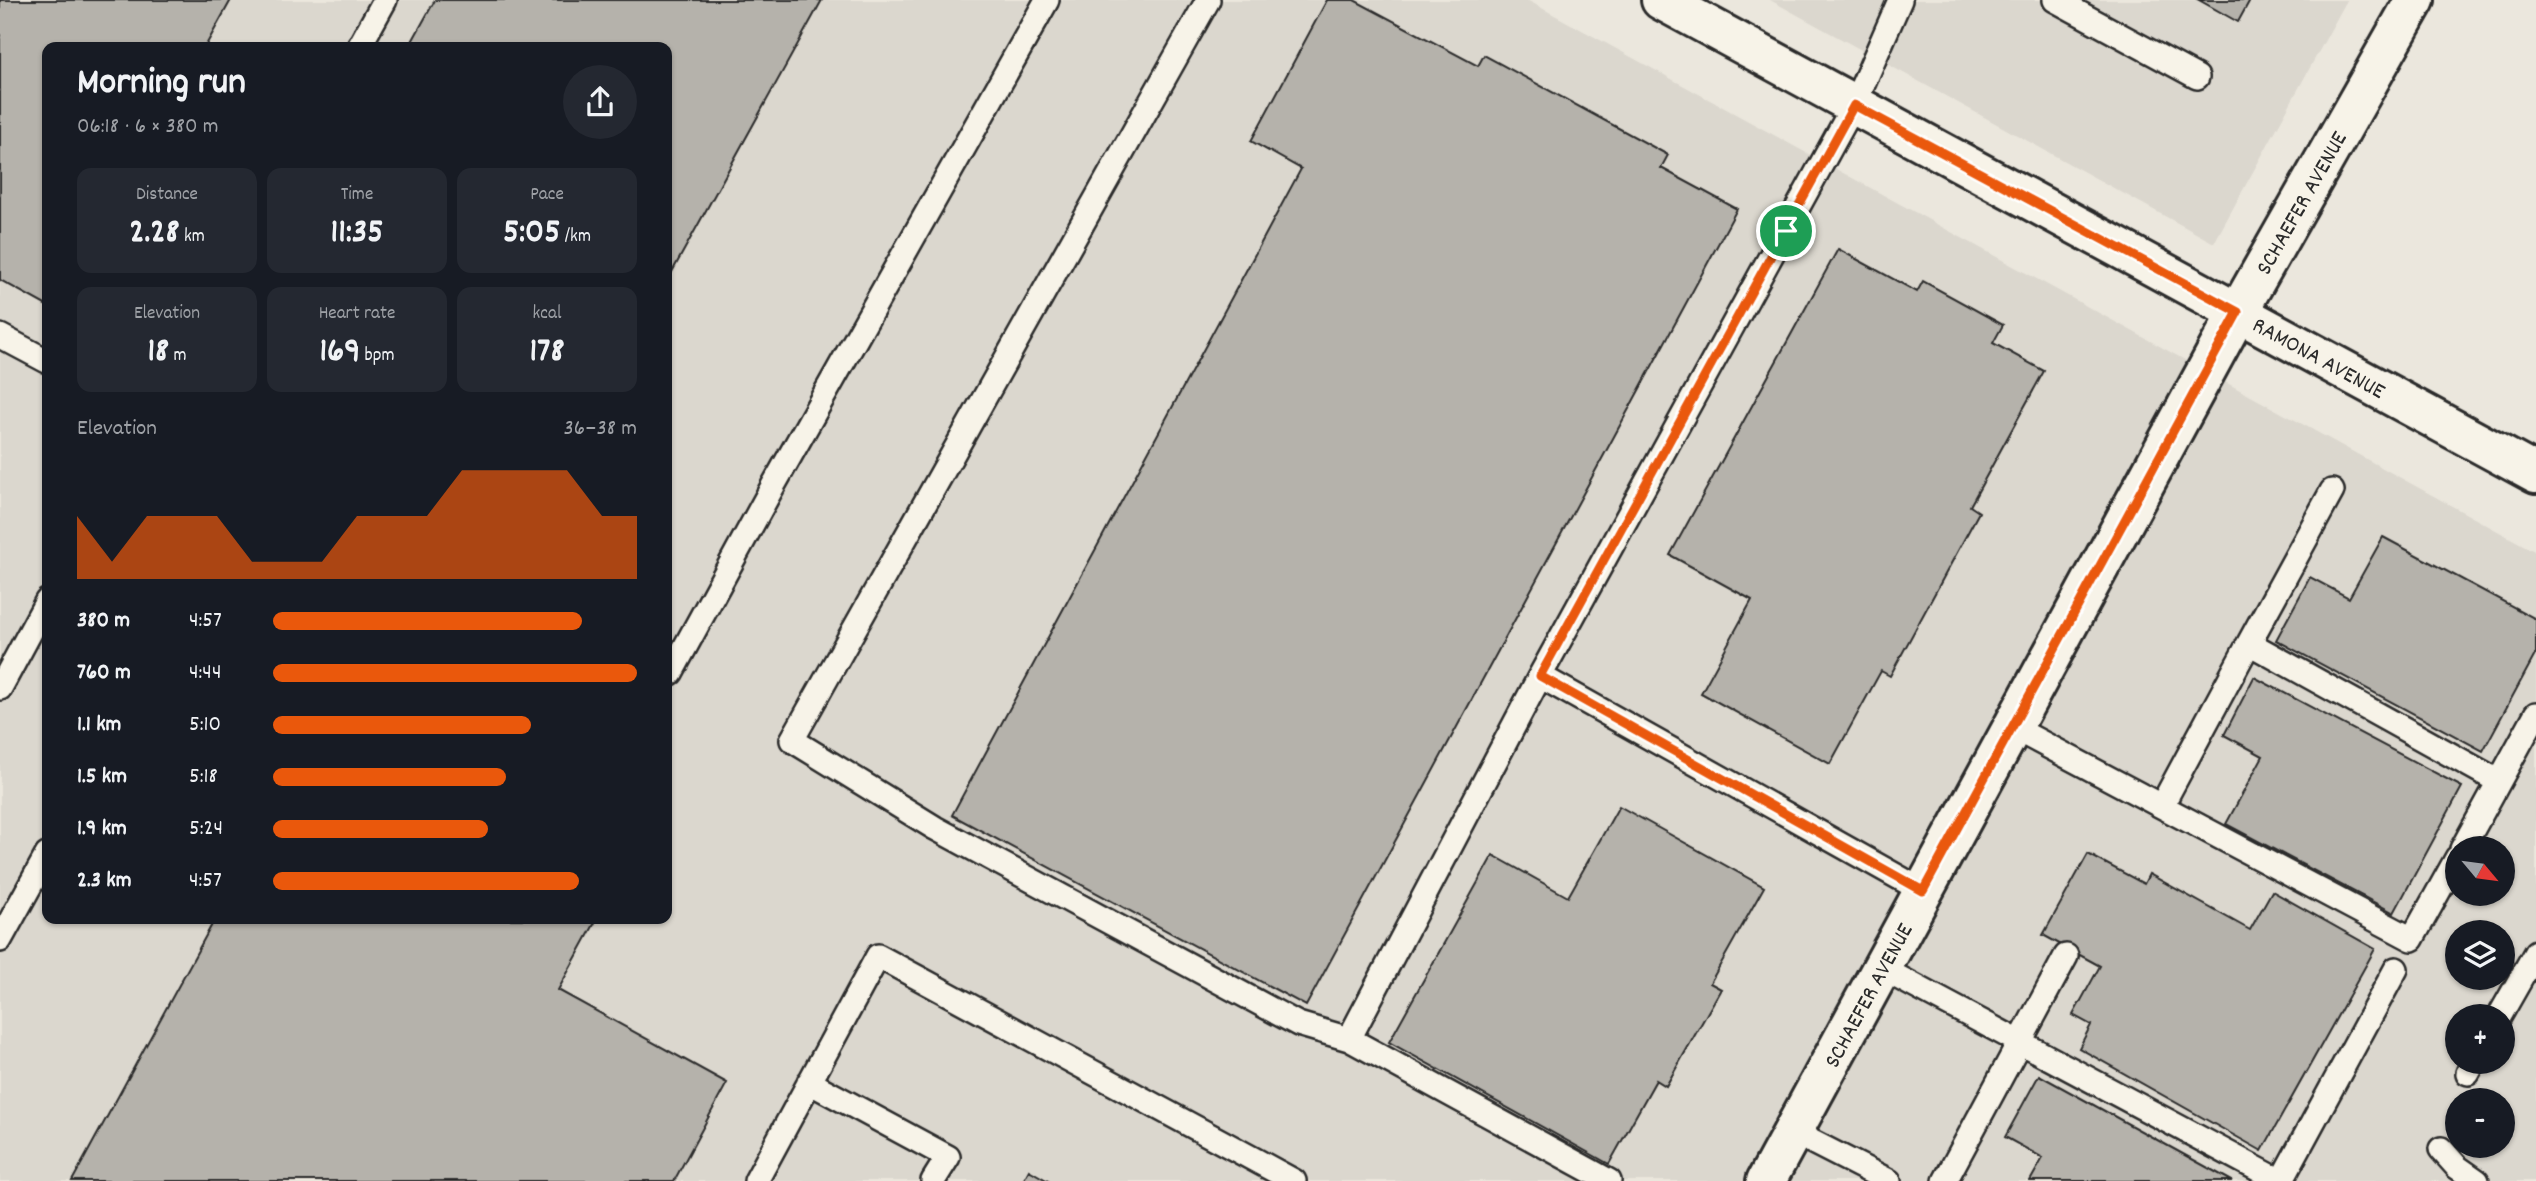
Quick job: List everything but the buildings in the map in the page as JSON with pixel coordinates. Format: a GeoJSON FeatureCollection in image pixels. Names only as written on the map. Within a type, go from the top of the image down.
{"type":"FeatureCollection","features":[{"type":"Feature","properties":{"kind":"street","name":"RAMONA AVENUE"},"geometry":{"type":"LineString","coordinates":[[1661,0],[2536,474]]}},
{"type":"Feature","properties":{"kind":"street","name":"SCHAEFER AVENUE"},"geometry":{"type":"LineString","coordinates":[[1766,1181],[2238,312],[2415,0]]}},
{"type":"Feature","properties":{"kind":"lane"},"geometry":{"type":"LineString","coordinates":[[362,42],[385,0]]}},
{"type":"Feature","properties":{"kind":"lane"},"geometry":{"type":"LineString","coordinates":[[672,671],[773,486],[1047,0]]}},
{"type":"Feature","properties":{"kind":"lane"},"geometry":{"type":"LineString","coordinates":[[1208,0],[792,740],[935,828],[1298,1024],[1349,1040],[1609,1181]]}},
{"type":"Feature","properties":{"kind":"lane"},"geometry":{"type":"LineString","coordinates":[[1349,1040],[1540,676],[1854,105],[1900,0]]}},
{"type":"Feature","properties":{"kind":"lane"},"geometry":{"type":"LineString","coordinates":[[2055,0],[2197,77]]}},
{"type":"Feature","properties":{"kind":"lane"},"geometry":{"type":"LineString","coordinates":[[0,336],[42,358]]}},
{"type":"Feature","properties":{"kind":"lane"},"geometry":{"type":"LineString","coordinates":[[2162,805],[2332,491]]}},
{"type":"Feature","properties":{"kind":"lane"},"geometry":{"type":"LineString","coordinates":[[0,688],[42,610]]}},
{"type":"Feature","properties":{"kind":"lane"},"geometry":{"type":"LineString","coordinates":[[2249,643],[2498,781]]}},
{"type":"Feature","properties":{"kind":"lane"},"geometry":{"type":"LineString","coordinates":[[1540,676],[1923,891]]}},
{"type":"Feature","properties":{"kind":"lane"},"geometry":{"type":"LineString","coordinates":[[2469,836],[2536,714]]}},
{"type":"Feature","properties":{"kind":"lane"},"geometry":{"type":"LineString","coordinates":[[2012,726],[2412,939],[2445,880]]}},
{"type":"Feature","properties":{"kind":"lane"},"geometry":{"type":"LineString","coordinates":[[0,940],[42,864]]}},
{"type":"Feature","properties":{"kind":"lane"},"geometry":{"type":"LineString","coordinates":[[2507,1004],[2536,952]]}},
{"type":"Feature","properties":{"kind":"lane"},"geometry":{"type":"LineString","coordinates":[[756,1181],[878,956],[1294,1181]]}},
{"type":"Feature","properties":{"kind":"lane"},"geometry":{"type":"LineString","coordinates":[[1945,1181],[2066,956]]}},
{"type":"Feature","properties":{"kind":"lane"},"geometry":{"type":"LineString","coordinates":[[1881,968],[2280,1181],[2396,969]]}},
{"type":"Feature","properties":{"kind":"lane"},"geometry":{"type":"LineString","coordinates":[[809,1082],[948,1157],[933,1181]]}},
{"type":"Feature","properties":{"kind":"lane"},"geometry":{"type":"LineString","coordinates":[[1793,1132],[1889,1181]]}},
{"type":"Feature","properties":{"kind":"lane"},"geometry":{"type":"LineString","coordinates":[[2441,1149],[2457,1167],[2477,1181]]}},
{"type":"Feature","properties":{"kind":"shaded area"},"geometry":{"type":"Polygon","coordinates":[[[0,0],[1527,0],[2536,552],[2536,1181],[0,1181],[0,0]]]}},
{"type":"Feature","properties":{"kind":"shaded area"},"geometry":{"type":"Polygon","coordinates":[[[1770,0],[2347,0],[2214,243],[1770,0]]]}},
{"type":"Feature","properties":{"kind":"route"},"geometry":{"type":"LineString","coordinates":[[1854,105],[2238,312],[1923,891],[1540,676],[1786,231],[1854,105]]}}]}
